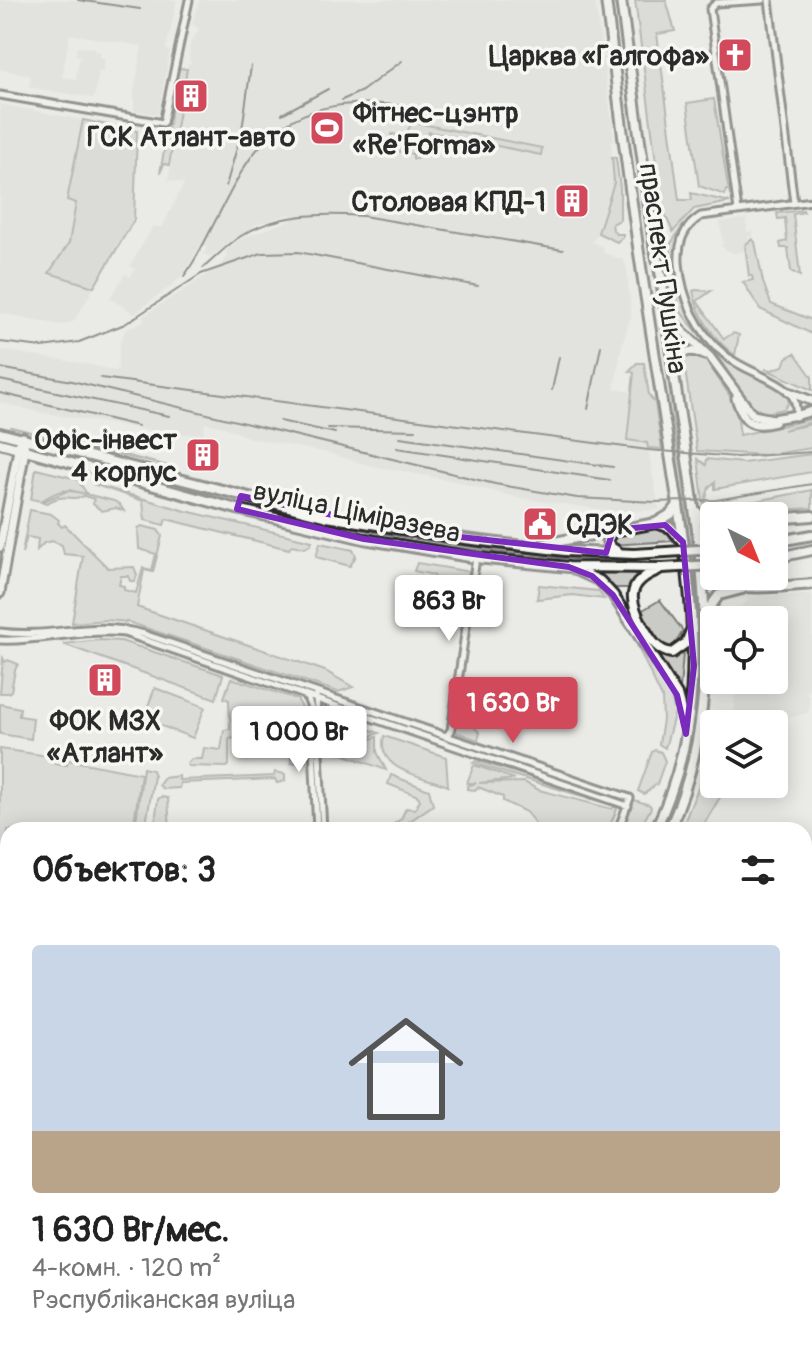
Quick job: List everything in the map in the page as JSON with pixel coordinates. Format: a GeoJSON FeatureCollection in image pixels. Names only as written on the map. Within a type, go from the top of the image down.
{"type":"FeatureCollection","features":[{"type":"Feature","properties":{"kind":"main road","name":"праспект Пушкіна"},"geometry":{"type":"LineString","coordinates":[[606,0],[632,206],[693,624],[694,666],[686,734],[658,822]]}},
{"type":"Feature","properties":{"kind":"main road","name":"праспект Пушкіна"},"geometry":{"type":"LineString","coordinates":[[621,0],[700,558]]}},
{"type":"Feature","properties":{"kind":"main road","name":"вуліца Ціміразева"},"geometry":{"type":"LineString","coordinates":[[0,433],[228,493],[341,519],[526,546],[629,554],[700,550]]}},
{"type":"Feature","properties":{"kind":"main road","name":"вуліца Ціміразева"},"geometry":{"type":"LineString","coordinates":[[0,443],[224,506],[364,539],[476,558],[569,567],[700,566]]}},
{"type":"Feature","properties":{"kind":"main road"},"geometry":{"type":"LineString","coordinates":[[224,506],[228,493]]}},
{"type":"Feature","properties":{"kind":"main road"},"geometry":{"type":"LineString","coordinates":[[237,509],[241,496]]}},
{"type":"Feature","properties":{"kind":"main road"},"geometry":{"type":"LineString","coordinates":[[526,546],[555,544],[656,523],[671,514],[678,505]]}},
{"type":"Feature","properties":{"kind":"main road"},"geometry":{"type":"LineString","coordinates":[[694,507],[700,516]]}},
{"type":"Feature","properties":{"kind":"main road"},"geometry":{"type":"LineString","coordinates":[[788,518],[812,516]]}},
{"type":"Feature","properties":{"kind":"main road"},"geometry":{"type":"LineString","coordinates":[[656,523],[671,528],[683,542]]}},
{"type":"Feature","properties":{"kind":"main road"},"geometry":{"type":"LineString","coordinates":[[613,530],[608,538],[609,545],[629,554]]}},
{"type":"Feature","properties":{"kind":"main road"},"geometry":{"type":"LineString","coordinates":[[788,539],[812,535]]}},
{"type":"Feature","properties":{"kind":"main road"},"geometry":{"type":"LineString","coordinates":[[788,555],[812,550]]}},
{"type":"Feature","properties":{"kind":"main road"},"geometry":{"type":"LineString","coordinates":[[569,567],[600,581],[613,595],[677,695],[686,734]]}},
{"type":"Feature","properties":{"kind":"main road"},"geometry":{"type":"LineString","coordinates":[[662,568],[640,579],[633,594],[635,611],[652,640],[663,651],[672,653],[686,643],[693,624]]}},
{"type":"Feature","properties":{"kind":"main road"},"geometry":{"type":"LineString","coordinates":[[788,585],[812,584]]}},
{"type":"Feature","properties":{"kind":"main road"},"geometry":{"type":"LineString","coordinates":[[710,606],[723,592],[737,590]]}},
{"type":"Feature","properties":{"kind":"main road","name":"праспект Пушкіна"},"geometry":{"type":"LineString","coordinates":[[672,822],[684,794],[698,740],[704,694]]}},
{"type":"Feature","properties":{"kind":"street"},"geometry":{"type":"LineString","coordinates":[[0,95],[163,123],[189,0]]}},
{"type":"Feature","properties":{"kind":"street"},"geometry":{"type":"LineString","coordinates":[[738,211],[710,9],[712,4],[731,1],[766,0],[794,203]]}},
{"type":"Feature","properties":{"kind":"street"},"geometry":{"type":"LineString","coordinates":[[812,201],[701,216],[682,236],[679,249],[684,297],[694,317],[722,354],[789,392],[812,401]]}},
{"type":"Feature","properties":{"kind":"street"},"geometry":{"type":"LineString","coordinates":[[666,311],[674,323],[710,357],[734,392],[758,417],[773,419],[812,411]]}},
{"type":"Feature","properties":{"kind":"street"},"geometry":{"type":"LineString","coordinates":[[672,362],[690,350],[710,357]]}},
{"type":"Feature","properties":{"kind":"street"},"geometry":{"type":"LineString","coordinates":[[789,392],[796,404],[797,415]]}},
{"type":"Feature","properties":{"kind":"street"},"geometry":{"type":"LineString","coordinates":[[0,593],[23,437]]}},
{"type":"Feature","properties":{"kind":"street"},"geometry":{"type":"LineString","coordinates":[[0,547],[21,449]]}},
{"type":"Feature","properties":{"kind":"street"},"geometry":{"type":"LineString","coordinates":[[446,737],[451,730],[476,558]]}},
{"type":"Feature","properties":{"kind":"street"},"geometry":{"type":"LineString","coordinates":[[41,637],[102,626],[128,629],[342,707],[569,782],[630,798],[621,822]]}},
{"type":"Feature","properties":{"kind":"street"},"geometry":{"type":"LineString","coordinates":[[0,632],[30,638]]}},
{"type":"Feature","properties":{"kind":"street"},"geometry":{"type":"LineString","coordinates":[[0,640],[96,632],[124,633],[446,737],[628,806]]}},
{"type":"Feature","properties":{"kind":"street"},"geometry":{"type":"LineString","coordinates":[[294,690],[304,695],[311,705]]}},
{"type":"Feature","properties":{"kind":"street"},"geometry":{"type":"LineString","coordinates":[[315,696],[311,705],[319,822]]}},
{"type":"Feature","properties":{"kind":"street"},"geometry":{"type":"LineString","coordinates":[[315,696],[319,731],[320,822]]}},
{"type":"Feature","properties":{"kind":"street"},"geometry":{"type":"LineString","coordinates":[[319,731],[321,719],[327,712],[342,707]]}},
{"type":"Feature","properties":{"kind":"highlighted area"},"geometry":{"type":"Polygon","coordinates":[[[241,496],[415,532],[606,553],[613,530],[638,526],[665,525],[683,542],[694,666],[686,734],[677,695],[613,595],[592,576],[569,567],[364,539],[237,509],[241,496]]]}},
{"type":"Feature","properties":{"kind":"shaded area"},"geometry":{"type":"Polygon","coordinates":[[[0,0],[177,0],[166,50],[170,51],[159,111],[156,114],[134,111],[142,46],[70,34],[62,77],[76,79],[80,56],[76,55],[77,47],[95,48],[105,59],[94,98],[29,87],[31,76],[0,69],[0,0]]]}},
{"type":"Feature","properties":{"kind":"shaded area"},"geometry":{"type":"Polygon","coordinates":[[[200,0],[595,0],[614,140],[611,144],[614,183],[598,233],[592,242],[603,247],[604,253],[624,260],[627,270],[631,316],[614,389],[633,392],[627,440],[647,443],[659,510],[613,511],[519,498],[247,437],[225,427],[205,423],[203,434],[172,434],[38,412],[0,402],[0,350],[117,371],[120,343],[126,329],[144,322],[143,316],[216,269],[228,257],[225,251],[242,238],[292,220],[290,214],[255,225],[210,257],[204,254],[207,247],[201,245],[183,274],[134,314],[110,298],[125,274],[130,277],[135,269],[130,266],[153,226],[162,228],[184,183],[168,180],[188,64],[192,64],[189,59],[190,44],[199,29],[192,24],[200,0]]]}},
{"type":"Feature","properties":{"kind":"shaded area"},"geometry":{"type":"Polygon","coordinates":[[[615,0],[618,0],[675,405],[700,607],[700,670],[694,729],[668,816],[664,814],[693,700],[698,661],[698,620],[615,0]]]}},
{"type":"Feature","properties":{"kind":"shaded area"},"geometry":{"type":"Polygon","coordinates":[[[635,0],[666,0],[675,31],[657,34],[679,200],[692,200],[691,193],[730,202],[694,209],[673,232],[662,208],[635,0]]]}},
{"type":"Feature","properties":{"kind":"shaded area"},"geometry":{"type":"Polygon","coordinates":[[[179,68],[187,69],[169,165],[164,164],[160,173],[179,68]]]}},
{"type":"Feature","properties":{"kind":"shaded area"},"geometry":{"type":"Polygon","coordinates":[[[714,99],[728,187],[732,190],[730,196],[729,190],[725,195],[699,186],[687,103],[714,99]]]}},
{"type":"Feature","properties":{"kind":"shaded area"},"geometry":{"type":"Polygon","coordinates":[[[0,104],[137,131],[134,220],[74,321],[62,325],[0,313],[0,104]]]}},
{"type":"Feature","properties":{"kind":"shaded area"},"geometry":{"type":"Polygon","coordinates":[[[83,120],[137,131],[134,220],[94,287],[49,273],[69,243],[76,203],[67,200],[83,120]]]}},
{"type":"Feature","properties":{"kind":"shaded area"},"geometry":{"type":"Polygon","coordinates":[[[412,122],[542,148],[541,155],[429,132],[425,149],[418,158],[413,159],[413,154],[389,150],[392,134],[405,136],[412,122]]]}},
{"type":"Feature","properties":{"kind":"shaded area"},"geometry":{"type":"Polygon","coordinates":[[[612,157],[616,158],[620,188],[620,220],[612,224],[616,234],[623,234],[617,242],[598,233],[614,183],[612,157]]]}},
{"type":"Feature","properties":{"kind":"shaded area"},"geometry":{"type":"Polygon","coordinates":[[[803,210],[793,214],[800,276],[791,271],[788,248],[781,248],[780,243],[787,241],[785,218],[778,219],[777,213],[803,210]]]}},
{"type":"Feature","properties":{"kind":"shaded area"},"geometry":{"type":"Polygon","coordinates":[[[746,219],[747,232],[752,231],[752,236],[748,237],[750,250],[733,253],[726,250],[721,245],[720,222],[746,219]]]}},
{"type":"Feature","properties":{"kind":"shaded area"},"geometry":{"type":"Polygon","coordinates":[[[683,225],[676,260],[678,278],[690,314],[711,345],[723,356],[787,396],[789,402],[784,409],[765,413],[751,406],[718,357],[679,310],[670,245],[683,225]]]}},
{"type":"Feature","properties":{"kind":"shaded area"},"geometry":{"type":"Polygon","coordinates":[[[752,239],[771,304],[812,320],[812,334],[760,309],[743,282],[753,280],[749,276],[745,245],[752,239]]]}},
{"type":"Feature","properties":{"kind":"shaded area"},"geometry":{"type":"Polygon","coordinates":[[[695,290],[711,291],[697,301],[724,339],[733,333],[739,335],[735,355],[708,327],[698,309],[695,290]]]}},
{"type":"Feature","properties":{"kind":"shaded area"},"geometry":{"type":"Polygon","coordinates":[[[689,353],[703,356],[736,405],[740,435],[812,419],[812,422],[783,430],[812,424],[812,448],[766,455],[697,451],[684,363],[684,356],[689,353]]]}},
{"type":"Feature","properties":{"kind":"shaded area"},"geometry":{"type":"Polygon","coordinates":[[[795,353],[812,377],[812,390],[765,369],[783,366],[786,358],[795,353]]]}},
{"type":"Feature","properties":{"kind":"shaded area"},"geometry":{"type":"Polygon","coordinates":[[[637,363],[644,363],[649,395],[655,403],[662,449],[648,448],[647,443],[627,440],[634,373],[629,371],[637,363]]]}},
{"type":"Feature","properties":{"kind":"shaded area"},"geometry":{"type":"Polygon","coordinates":[[[11,427],[176,468],[11,430],[11,427]]]}},
{"type":"Feature","properties":{"kind":"shaded area"},"geometry":{"type":"Polygon","coordinates":[[[812,454],[812,472],[715,489],[715,482],[709,487],[703,502],[698,459],[706,465],[707,459],[743,463],[812,454]]]}},
{"type":"Feature","properties":{"kind":"shaded area"},"geometry":{"type":"Polygon","coordinates":[[[36,469],[77,479],[87,494],[64,491],[41,501],[31,499],[36,469]]]}},
{"type":"Feature","properties":{"kind":"shaded area"},"geometry":{"type":"Polygon","coordinates":[[[93,484],[186,511],[312,541],[305,548],[292,545],[289,549],[166,519],[164,525],[145,520],[143,501],[93,484]]]}},
{"type":"Feature","properties":{"kind":"shaded area"},"geometry":{"type":"Polygon","coordinates":[[[69,490],[114,501],[124,511],[116,508],[102,511],[93,504],[94,499],[84,496],[42,502],[69,490]]]}},
{"type":"Feature","properties":{"kind":"shaded area"},"geometry":{"type":"Polygon","coordinates":[[[812,490],[812,508],[788,509],[788,502],[746,502],[812,490]]]}},
{"type":"Feature","properties":{"kind":"shaded area"},"geometry":{"type":"Polygon","coordinates":[[[30,510],[51,514],[108,568],[134,567],[137,575],[135,581],[121,576],[119,585],[136,593],[143,568],[152,570],[156,554],[139,549],[138,528],[158,530],[162,536],[153,572],[144,570],[137,607],[325,671],[353,687],[338,692],[128,622],[72,623],[83,556],[64,554],[62,545],[52,541],[44,543],[37,550],[38,539],[27,537],[22,553],[30,510]]]}},
{"type":"Feature","properties":{"kind":"shaded area"},"geometry":{"type":"Polygon","coordinates":[[[304,518],[460,545],[618,561],[538,557],[421,543],[303,521],[304,518]]]}},
{"type":"Feature","properties":{"kind":"shaded area"},"geometry":{"type":"Polygon","coordinates":[[[666,528],[672,541],[612,545],[611,538],[620,532],[666,528]]]}},
{"type":"Feature","properties":{"kind":"shaded area"},"geometry":{"type":"Polygon","coordinates":[[[320,543],[353,550],[356,556],[350,566],[316,557],[320,543]]]}},
{"type":"Feature","properties":{"kind":"shaded area"},"geometry":{"type":"Polygon","coordinates":[[[417,563],[471,572],[469,592],[439,588],[441,580],[434,578],[434,575],[414,571],[417,563]]]}},
{"type":"Feature","properties":{"kind":"shaded area"},"geometry":{"type":"Polygon","coordinates":[[[634,571],[629,588],[615,588],[595,572],[634,571]]]}},
{"type":"Feature","properties":{"kind":"shaded area"},"geometry":{"type":"Polygon","coordinates":[[[539,585],[598,591],[604,599],[573,595],[537,599],[539,585]]]}},
{"type":"Feature","properties":{"kind":"shaded area"},"geometry":{"type":"Polygon","coordinates":[[[812,595],[812,683],[805,694],[809,696],[809,712],[788,718],[788,710],[735,710],[734,694],[788,694],[788,606],[741,606],[750,598],[812,595]]]}},
{"type":"Feature","properties":{"kind":"shaded area"},"geometry":{"type":"Polygon","coordinates":[[[660,600],[683,631],[672,649],[662,646],[641,611],[660,600]]]}},
{"type":"Feature","properties":{"kind":"shaded area"},"geometry":{"type":"Polygon","coordinates":[[[626,622],[674,697],[676,708],[665,748],[659,744],[663,720],[662,698],[626,622]]]}},
{"type":"Feature","properties":{"kind":"shaded area"},"geometry":{"type":"Polygon","coordinates":[[[121,641],[223,675],[216,699],[63,644],[121,641]]]}},
{"type":"Feature","properties":{"kind":"shaded area"},"geometry":{"type":"Polygon","coordinates":[[[652,647],[668,656],[683,654],[680,689],[652,647]]]}},
{"type":"Feature","properties":{"kind":"shaded area"},"geometry":{"type":"Polygon","coordinates":[[[3,658],[5,662],[8,660],[18,664],[8,693],[0,693],[3,658]]]}},
{"type":"Feature","properties":{"kind":"shaded area"},"geometry":{"type":"Polygon","coordinates":[[[231,678],[297,699],[304,711],[306,762],[291,763],[290,743],[262,735],[229,739],[227,767],[188,766],[192,759],[202,759],[204,748],[221,750],[224,730],[230,729],[229,700],[224,698],[231,678]]]}},
{"type":"Feature","properties":{"kind":"shaded area"},"geometry":{"type":"Polygon","coordinates":[[[155,688],[205,707],[193,738],[143,719],[155,688]]]}},
{"type":"Feature","properties":{"kind":"shaded area"},"geometry":{"type":"Polygon","coordinates":[[[460,696],[475,717],[472,710],[481,711],[475,728],[480,733],[478,740],[456,732],[460,696]]]}},
{"type":"Feature","properties":{"kind":"shaded area"},"geometry":{"type":"Polygon","coordinates":[[[0,704],[20,708],[19,716],[33,718],[31,739],[0,734],[0,704]]]}},
{"type":"Feature","properties":{"kind":"shaded area"},"geometry":{"type":"Polygon","coordinates":[[[337,718],[379,733],[332,750],[324,747],[323,727],[337,718]]]}},
{"type":"Feature","properties":{"kind":"shaded area"},"geometry":{"type":"Polygon","coordinates":[[[384,736],[446,757],[448,786],[394,765],[383,748],[384,736]]]}},
{"type":"Feature","properties":{"kind":"shaded area"},"geometry":{"type":"Polygon","coordinates":[[[377,737],[377,752],[386,770],[334,751],[377,737]]]}},
{"type":"Feature","properties":{"kind":"shaded area"},"geometry":{"type":"Polygon","coordinates":[[[286,746],[287,760],[239,763],[238,749],[286,746]]]}},
{"type":"Feature","properties":{"kind":"shaded area"},"geometry":{"type":"Polygon","coordinates":[[[0,749],[49,756],[49,762],[67,765],[68,760],[141,774],[134,822],[0,822],[0,749]]]}},
{"type":"Feature","properties":{"kind":"shaded area"},"geometry":{"type":"Polygon","coordinates":[[[655,750],[661,752],[665,761],[657,784],[644,794],[638,791],[655,750]]]}},
{"type":"Feature","properties":{"kind":"shaded area"},"geometry":{"type":"Polygon","coordinates":[[[476,761],[572,789],[611,805],[473,763],[476,761]]]}},
{"type":"Feature","properties":{"kind":"shaded area"},"geometry":{"type":"Polygon","coordinates":[[[474,765],[515,779],[479,783],[524,782],[539,790],[612,809],[615,806],[617,809],[611,822],[534,822],[526,812],[503,801],[503,797],[478,787],[475,790],[467,789],[467,786],[476,783],[467,783],[474,765]]]}},
{"type":"Feature","properties":{"kind":"shaded area"},"geometry":{"type":"Polygon","coordinates":[[[143,768],[152,770],[154,776],[146,822],[136,822],[143,768]]]}},
{"type":"Feature","properties":{"kind":"shaded area"},"geometry":{"type":"Polygon","coordinates":[[[275,772],[285,774],[285,781],[180,783],[179,788],[163,789],[159,785],[164,778],[179,776],[179,780],[274,776],[275,772]]]}},
{"type":"Feature","properties":{"kind":"shaded area"},"geometry":{"type":"Polygon","coordinates":[[[391,775],[429,790],[433,805],[409,822],[397,822],[406,808],[415,809],[420,800],[418,796],[388,784],[391,775]]]}},
{"type":"Feature","properties":{"kind":"shaded area"},"geometry":{"type":"Polygon","coordinates":[[[700,783],[700,798],[720,798],[705,822],[684,822],[700,783]]]}},
{"type":"Feature","properties":{"kind":"shaded area"},"geometry":{"type":"Polygon","coordinates":[[[168,798],[170,822],[155,822],[158,799],[168,798]]]}},
{"type":"Feature","properties":{"kind":"shaded area"},"geometry":{"type":"Polygon","coordinates":[[[631,799],[650,805],[643,822],[620,822],[631,799]]]}},
{"type":"Feature","properties":{"kind":"railway"},"geometry":{"type":"LineString","coordinates":[[78,0],[140,9]]}},
{"type":"Feature","properties":{"kind":"railway"},"geometry":{"type":"LineString","coordinates":[[342,100],[362,91],[402,61]]}},
{"type":"Feature","properties":{"kind":"railway"},"geometry":{"type":"LineString","coordinates":[[226,186],[242,130],[251,66]]}},
{"type":"Feature","properties":{"kind":"railway"},"geometry":{"type":"LineString","coordinates":[[282,114],[328,89]]}},
{"type":"Feature","properties":{"kind":"railway"},"geometry":{"type":"LineString","coordinates":[[184,276],[244,168],[278,129],[314,111],[334,106],[375,104],[416,108]]}},
{"type":"Feature","properties":{"kind":"railway"},"geometry":{"type":"LineString","coordinates":[[203,268],[255,228],[285,219],[316,215],[363,216],[563,250]]}},
{"type":"Feature","properties":{"kind":"railway"},"geometry":{"type":"LineString","coordinates":[[0,342],[42,347],[79,342],[125,324],[201,274],[262,253],[298,252],[478,286]]}},
{"type":"Feature","properties":{"kind":"railway"},"geometry":{"type":"LineString","coordinates":[[588,409],[601,346]]}},
{"type":"Feature","properties":{"kind":"railway"},"geometry":{"type":"LineString","coordinates":[[552,390],[559,357]]}},
{"type":"Feature","properties":{"kind":"railway"},"geometry":{"type":"LineString","coordinates":[[0,368],[72,381],[495,484],[577,498],[655,502],[716,500],[812,484]]}},
{"type":"Feature","properties":{"kind":"railway"},"geometry":{"type":"LineString","coordinates":[[101,378],[648,450],[737,457],[812,452]]}},
{"type":"Feature","properties":{"kind":"railway"},"geometry":{"type":"LineString","coordinates":[[0,380],[169,416]]}},
{"type":"Feature","properties":{"kind":"railway"},"geometry":{"type":"LineString","coordinates":[[0,393],[138,426]]}},
{"type":"Feature","properties":{"kind":"railway"},"geometry":{"type":"LineString","coordinates":[[280,421],[335,433]]}},
{"type":"Feature","properties":{"kind":"railway"},"geometry":{"type":"LineString","coordinates":[[328,428],[416,430]]}},
{"type":"Feature","properties":{"kind":"railway"},"geometry":{"type":"LineString","coordinates":[[400,437],[613,467]]}},
{"type":"Feature","properties":{"kind":"railway"},"geometry":{"type":"LineString","coordinates":[[397,448],[610,480]]}},
{"type":"Feature","properties":{"kind":"place","name":"Царква «Галгофа»"},"geometry":{"type":"Point","coordinates":[735,55]}},
{"type":"Feature","properties":{"kind":"place","name":"ГСК Атлант-авто"},"geometry":{"type":"Point","coordinates":[191,96]}},
{"type":"Feature","properties":{"kind":"place","name":"Фітнес-цэнтр «Re'Forma»"},"geometry":{"type":"Point","coordinates":[327,128]}},
{"type":"Feature","properties":{"kind":"place","name":"Столовая КПД-1"},"geometry":{"type":"Point","coordinates":[572,201]}},
{"type":"Feature","properties":{"kind":"place","name":"Офіс-інвест 4 корпус"},"geometry":{"type":"Point","coordinates":[203,455]}},
{"type":"Feature","properties":{"kind":"place","name":"СДЭК"},"geometry":{"type":"Point","coordinates":[540,524]}},
{"type":"Feature","properties":{"kind":"place","name":"ФОК МЗХ «Атлант»"},"geometry":{"type":"Point","coordinates":[105,680]}}]}
